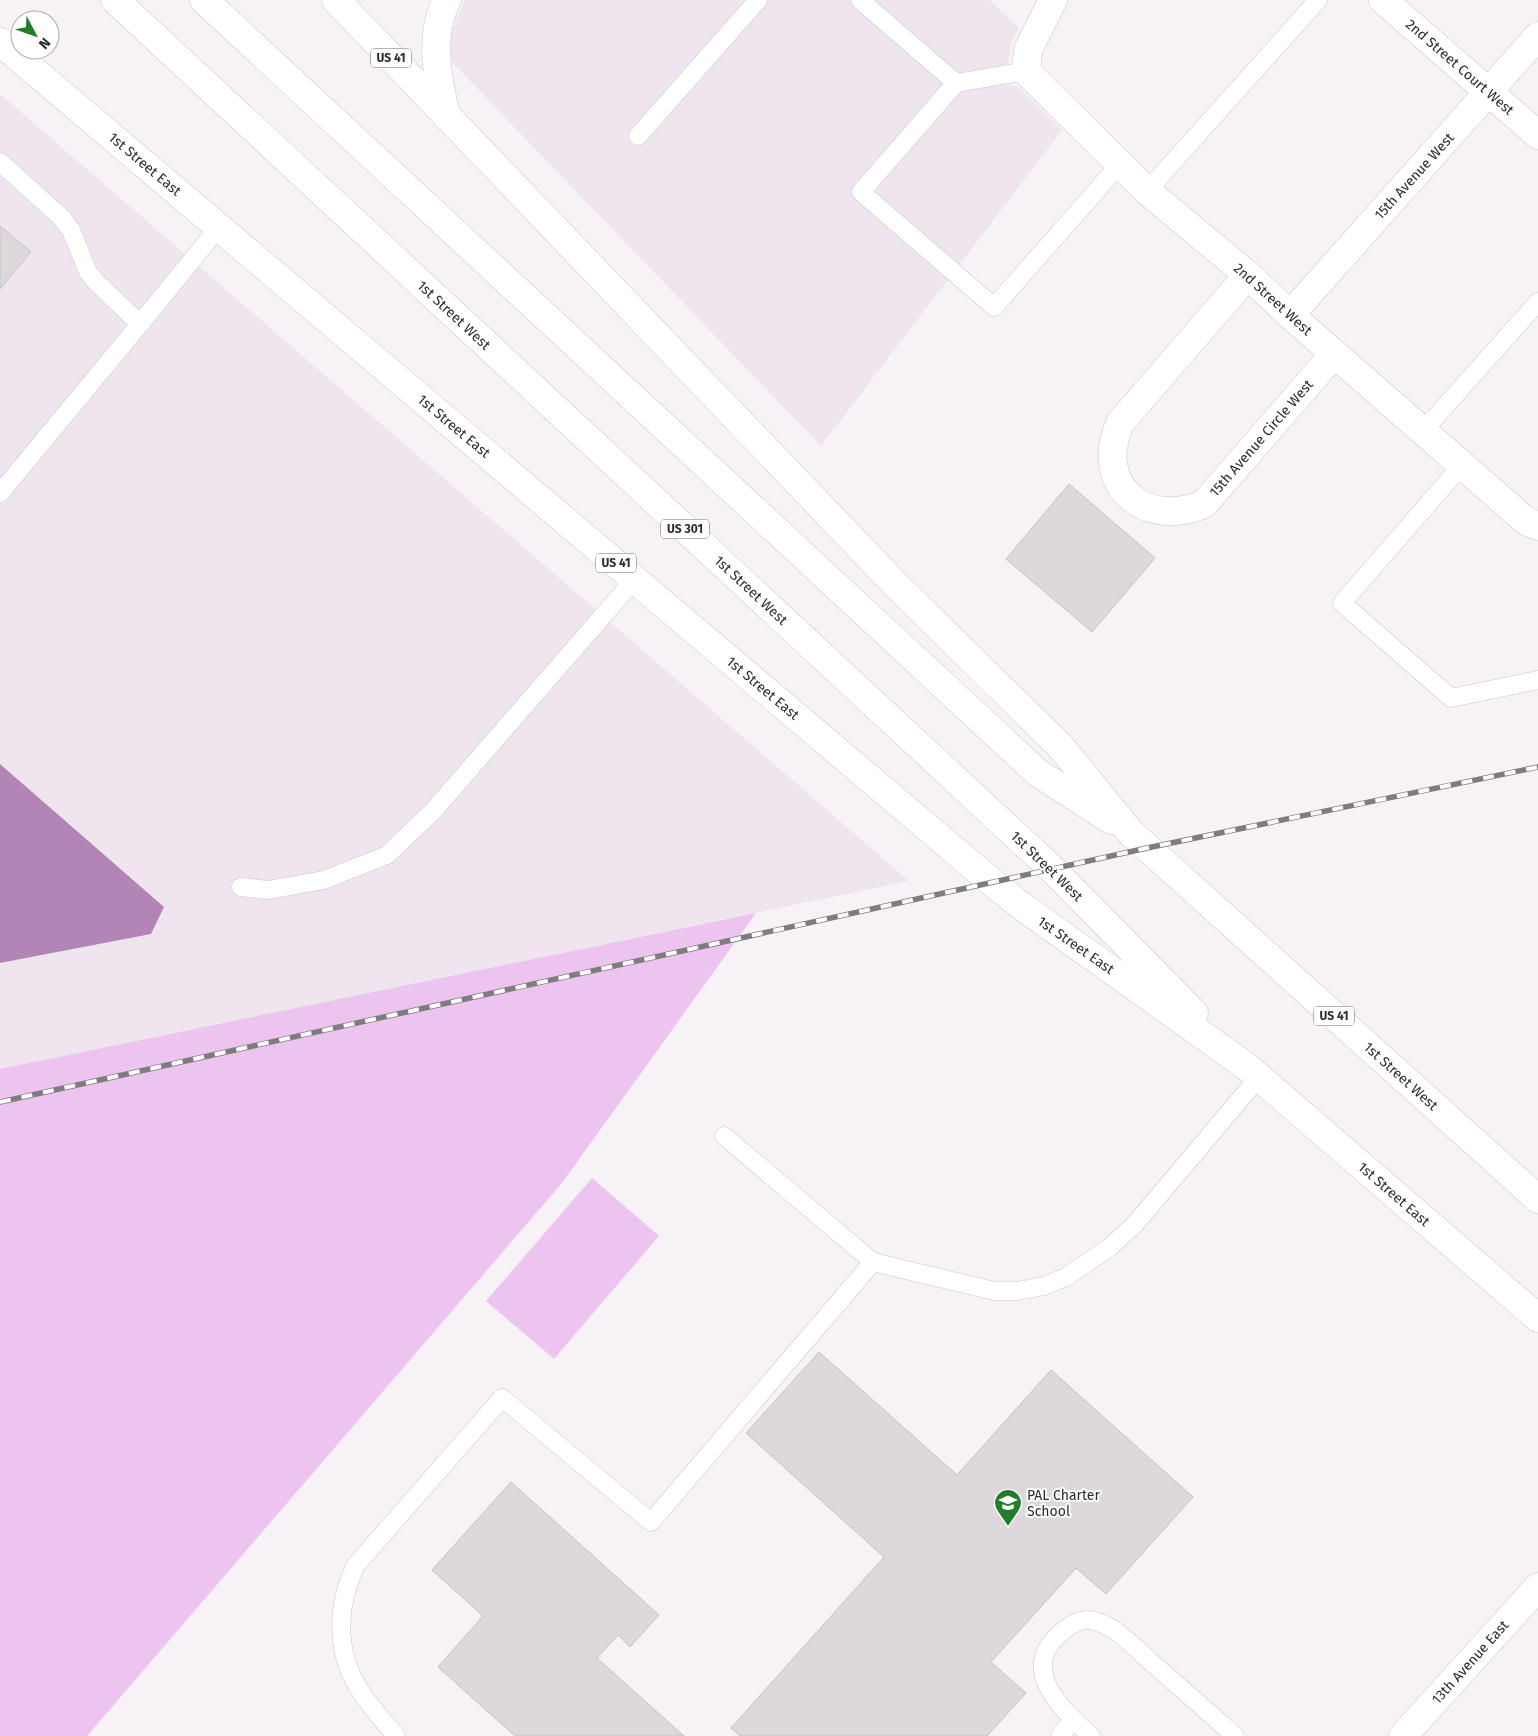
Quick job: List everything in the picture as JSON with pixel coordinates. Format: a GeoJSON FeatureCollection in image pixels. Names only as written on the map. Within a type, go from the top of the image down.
{"type":"FeatureCollection","features":[{"type":"Feature","properties":{"kind":"main road","name":"1st Street West"},"geometry":{"type":"LineString","coordinates":[[115,0],[1053,870],[1252,1072]]}},
{"type":"Feature","properties":{"kind":"main road","name":"1st Street West"},"geometry":{"type":"LineString","coordinates":[[204,0],[1038,773],[1131,833]]}},
{"type":"Feature","properties":{"kind":"main road","name":"1st Street West"},"geometry":{"type":"LineString","coordinates":[[336,0],[895,584],[1061,748],[1131,833],[1538,1199]]}},
{"type":"Feature","properties":{"kind":"main road"},"geometry":{"type":"LineString","coordinates":[[446,116],[436,58],[438,34],[447,0]]}},
{"type":"Feature","properties":{"kind":"main road"},"geometry":{"type":"LineString","coordinates":[[1026,71],[1028,50],[1053,0]]}},
{"type":"Feature","properties":{"kind":"main road","name":"2nd Street Court West"},"geometry":{"type":"LineString","coordinates":[[1383,0],[1538,135]]}},
{"type":"Feature","properties":{"kind":"main road","name":"15th Avenue West"},"geometry":{"type":"LineString","coordinates":[[1290,315],[1538,36]]}},
{"type":"Feature","properties":{"kind":"main road","name":"1st Street East"},"geometry":{"type":"LineString","coordinates":[[0,42],[1020,905],[1252,1072],[1538,1318]]}},
{"type":"Feature","properties":{"kind":"main road","name":"2nd Street West"},"geometry":{"type":"LineString","coordinates":[[1026,71],[1147,191],[1248,275],[1334,354],[1532,524]]}},
{"type":"Feature","properties":{"kind":"main road","name":"15th Avenue Circle West"},"geometry":{"type":"LineString","coordinates":[[1248,275],[1120,423],[1114,438],[1112,460],[1121,486],[1128,495],[1152,510],[1165,512],[1184,511],[1204,504],[1334,354]]}},
{"type":"Feature","properties":{"kind":"main road","name":"13th Avenue East"},"geometry":{"type":"LineString","coordinates":[[1403,1736],[1538,1588]]}},
{"type":"Feature","properties":{"kind":"lane"},"geometry":{"type":"LineString","coordinates":[[638,136],[758,0]]}},
{"type":"Feature","properties":{"kind":"lane"},"geometry":{"type":"LineString","coordinates":[[860,0],[956,83]]}},
{"type":"Feature","properties":{"kind":"lane"},"geometry":{"type":"LineString","coordinates":[[1147,191],[1318,0]]}},
{"type":"Feature","properties":{"kind":"lane"},"geometry":{"type":"LineString","coordinates":[[1026,71],[956,83],[861,192],[994,307],[1120,164]]}},
{"type":"Feature","properties":{"kind":"lane"},"geometry":{"type":"LineString","coordinates":[[0,162],[62,218],[71,230],[88,272],[140,324]]}},
{"type":"Feature","properties":{"kind":"lane"},"geometry":{"type":"LineString","coordinates":[[0,493],[219,227]]}},
{"type":"Feature","properties":{"kind":"lane"},"geometry":{"type":"LineString","coordinates":[[1423,431],[1538,302]]}},
{"type":"Feature","properties":{"kind":"lane"},"geometry":{"type":"LineString","coordinates":[[1462,464],[1342,603],[1451,698],[1538,680]]}},
{"type":"Feature","properties":{"kind":"lane"},"geometry":{"type":"LineString","coordinates":[[241,887],[268,890],[324,880],[387,855],[433,811],[635,579]]}},
{"type":"Feature","properties":{"kind":"lane"},"geometry":{"type":"LineString","coordinates":[[724,1136],[873,1262],[994,1291],[1018,1291],[1044,1286],[1066,1277],[1110,1247],[1135,1224],[1252,1072]]}},
{"type":"Feature","properties":{"kind":"lane"},"geometry":{"type":"LineString","coordinates":[[396,1736],[358,1686],[348,1666],[340,1622],[346,1586],[356,1565],[502,1398],[651,1522],[873,1262]]}},
{"type":"Feature","properties":{"kind":"lane"},"geometry":{"type":"LineString","coordinates":[[1091,1736],[1058,1705],[1050,1692],[1043,1662],[1048,1646],[1059,1634],[1073,1622],[1088,1619],[1099,1622],[1122,1636],[1235,1736]]}},
{"type":"Feature","properties":{"kind":"lane"},"geometry":{"type":"LineString","coordinates":[[1060,1736],[1074,1720]]}},
{"type":"Feature","properties":{"kind":"shaded area"},"geometry":{"type":"Polygon","coordinates":[[[465,0],[989,0],[1019,28],[1012,40],[1008,62],[1001,70],[1007,77],[1007,85],[1018,87],[1062,130],[821,446],[447,57],[451,32],[465,0]]]}},
{"type":"Feature","properties":{"kind":"shaded area"},"geometry":{"type":"Polygon","coordinates":[[[0,94],[909,881],[0,1069],[0,963],[151,934],[163,908],[0,764],[0,94]]]}},
{"type":"Feature","properties":{"kind":"shaded area"},"geometry":{"type":"Polygon","coordinates":[[[0,764],[164,907],[151,934],[0,963],[0,764]]]}},
{"type":"Feature","properties":{"kind":"shaded area"},"geometry":{"type":"Polygon","coordinates":[[[756,913],[562,1183],[87,1736],[0,1736],[0,1069],[756,913]]]}},
{"type":"Feature","properties":{"kind":"shaded area"},"geometry":{"type":"Polygon","coordinates":[[[592,1178],[659,1236],[554,1359],[486,1301],[592,1178]]]}},
{"type":"Feature","properties":{"kind":"building"},"geometry":{"type":"Polygon","coordinates":[[[0,226],[31,252],[0,289],[0,226]]]}},
{"type":"Feature","properties":{"kind":"building"},"geometry":{"type":"Polygon","coordinates":[[[1069,484],[1155,558],[1092,632],[1006,559],[1069,484]]]}},
{"type":"Feature","properties":{"kind":"building","name":"PAL Charter School"},"geometry":{"type":"Polygon","coordinates":[[[819,1352],[957,1475],[1051,1370],[1193,1497],[1106,1594],[1076,1568],[991,1662],[1026,1693],[987,1736],[740,1736],[731,1728],[884,1557],[746,1433],[819,1352]]]}},
{"type":"Feature","properties":{"kind":"building"},"geometry":{"type":"Polygon","coordinates":[[[511,1482],[659,1615],[630,1647],[618,1635],[597,1658],[684,1736],[515,1736],[438,1667],[483,1616],[432,1570],[511,1482]]]}},
{"type":"Feature","properties":{"kind":"railway"},"geometry":{"type":"LineString","coordinates":[[0,1102],[1147,848],[1538,767]]}},
{"type":"Feature","properties":{"kind":"place","name":"PAL Charter School"},"geometry":{"type":"Point","coordinates":[1008,1527]}}]}
